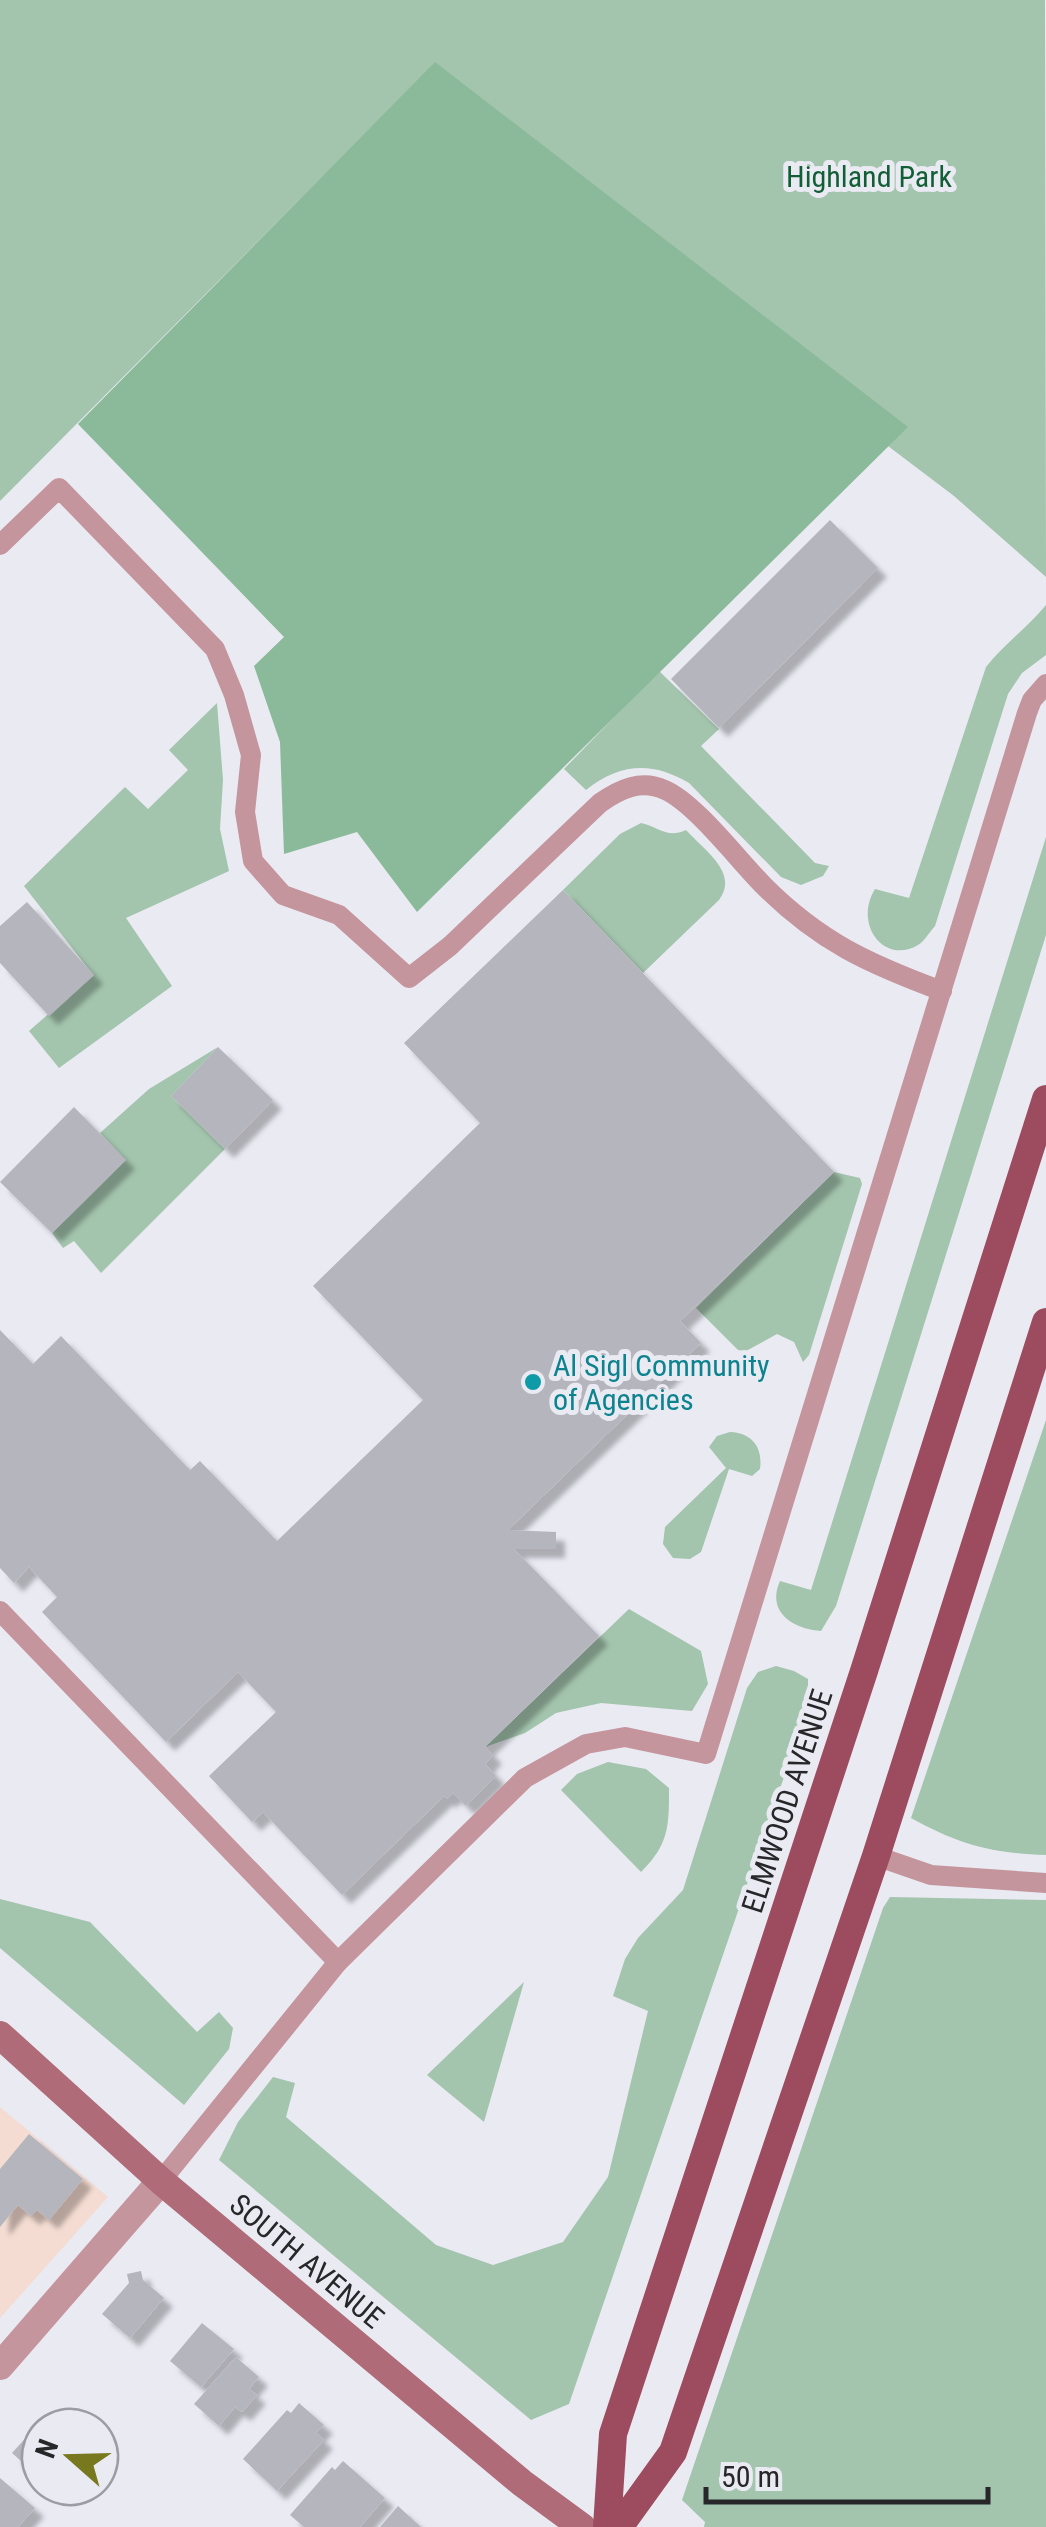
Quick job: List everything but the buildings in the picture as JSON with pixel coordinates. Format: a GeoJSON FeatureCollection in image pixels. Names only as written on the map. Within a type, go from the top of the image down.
{"type":"FeatureCollection","features":[{"type":"Feature","properties":{"kind":"main road","name":"ELMWOOD AVENUE"},"geometry":{"type":"LineString","coordinates":[[607,2527],[613,2434],[858,1690],[1046,1099]]}},
{"type":"Feature","properties":{"kind":"main road"},"geometry":{"type":"LineString","coordinates":[[619,2527],[673,2452],[876,1856],[1046,1322]]}},
{"type":"Feature","properties":{"kind":"main road","name":"SOUTH AVENUE"},"geometry":{"type":"LineString","coordinates":[[0,2035],[161,2181],[507,2470],[582,2527]]}},
{"type":"Feature","properties":{"kind":"street"},"geometry":{"type":"LineString","coordinates":[[0,2366],[161,2181]]}},
{"type":"Feature","properties":{"kind":"lane"},"geometry":{"type":"LineString","coordinates":[[0,546],[59,488],[215,649],[252,755],[245,812],[253,861],[283,895],[338,915],[409,978],[450,946],[600,803],[643,785],[658,787],[680,800],[764,886],[820,935],[878,968],[942,990]]}},
{"type":"Feature","properties":{"kind":"lane"},"geometry":{"type":"LineString","coordinates":[[161,2181],[338,1962],[525,1778],[586,1744],[625,1737],[706,1754],[1027,713],[1046,684]]}},
{"type":"Feature","properties":{"kind":"lane"},"geometry":{"type":"LineString","coordinates":[[0,1611],[338,1962]]}},
{"type":"Feature","properties":{"kind":"lane"},"geometry":{"type":"LineString","coordinates":[[876,1856],[930,1875],[1046,1883]]}},
{"type":"Feature","properties":{"kind":"shaded area"},"geometry":{"type":"Polygon","coordinates":[[[0,2107],[108,2197],[0,2318],[0,2107]]]}},
{"type":"Feature","properties":{"kind":"green space","name":"Highland Park"},"geometry":{"type":"Polygon","coordinates":[[[0,0],[1045,0],[1046,577],[954,496],[888,446],[907,427],[435,63],[0,501],[0,0]]]}},
{"type":"Feature","properties":{"kind":"green space"},"geometry":{"type":"Polygon","coordinates":[[[435,62],[908,427],[417,912],[357,832],[284,854],[280,742],[254,666],[284,637],[78,424],[435,62]]]}},
{"type":"Feature","properties":{"kind":"green space"},"geometry":{"type":"Polygon","coordinates":[[[1046,605],[1046,655],[1022,673],[1008,694],[935,926],[920,944],[906,950],[884,946],[870,928],[868,916],[875,889],[909,898],[986,667],[1046,605]]]}},
{"type":"Feature","properties":{"kind":"green space"},"geometry":{"type":"Polygon","coordinates":[[[659,671],[719,729],[701,746],[815,863],[829,866],[823,876],[801,885],[781,877],[689,783],[675,776],[636,768],[611,774],[586,790],[564,769],[659,671]]]}},
{"type":"Feature","properties":{"kind":"green space"},"geometry":{"type":"Polygon","coordinates":[[[217,703],[223,780],[220,829],[229,871],[126,918],[172,986],[59,1068],[29,1031],[93,975],[24,886],[125,787],[148,809],[188,770],[169,750],[217,703]]]}},
{"type":"Feature","properties":{"kind":"green space"},"geometry":{"type":"Polygon","coordinates":[[[641,823],[668,833],[686,830],[717,862],[725,880],[719,900],[643,973],[563,890],[620,834],[641,823]]]}},
{"type":"Feature","properties":{"kind":"green space"},"geometry":{"type":"Polygon","coordinates":[[[1046,837],[1046,935],[836,1606],[821,1631],[801,1627],[779,1610],[780,1581],[811,1590],[1046,837]]]}},
{"type":"Feature","properties":{"kind":"green space"},"geometry":{"type":"Polygon","coordinates":[[[218,1047],[171,1096],[225,1149],[101,1273],[74,1241],[63,1248],[52,1233],[125,1160],[100,1133],[149,1089],[218,1047]]]}},
{"type":"Feature","properties":{"kind":"green space"},"geometry":{"type":"Polygon","coordinates":[[[834,1172],[860,1178],[862,1184],[809,1355],[803,1362],[794,1342],[777,1334],[746,1351],[738,1350],[696,1308],[834,1172]]]}},
{"type":"Feature","properties":{"kind":"green space"},"geometry":{"type":"Polygon","coordinates":[[[1046,1420],[1046,1855],[976,1846],[911,1818],[1046,1420]]]}},
{"type":"Feature","properties":{"kind":"green space"},"geometry":{"type":"Polygon","coordinates":[[[730,1432],[750,1438],[760,1454],[760,1469],[752,1476],[729,1469],[701,1552],[690,1559],[673,1558],[663,1544],[665,1527],[726,1468],[709,1447],[717,1436],[730,1432]]]}},
{"type":"Feature","properties":{"kind":"green space"},"geometry":{"type":"Polygon","coordinates":[[[629,1609],[701,1651],[708,1684],[692,1711],[601,1703],[556,1713],[525,1733],[485,1747],[629,1609]]]}},
{"type":"Feature","properties":{"kind":"green space"},"geometry":{"type":"Polygon","coordinates":[[[776,1666],[808,1679],[808,1707],[569,2404],[531,2420],[219,2160],[238,2122],[273,2077],[295,2083],[286,2117],[436,2245],[493,2265],[563,2242],[608,2177],[648,2011],[613,1996],[625,1959],[638,1938],[683,1890],[747,1688],[758,1672],[776,1666]]]}},
{"type":"Feature","properties":{"kind":"green space"},"geometry":{"type":"Polygon","coordinates":[[[608,1762],[646,1769],[669,1788],[666,1834],[641,1872],[561,1790],[577,1774],[608,1762]]]}},
{"type":"Feature","properties":{"kind":"green space"},"geometry":{"type":"Polygon","coordinates":[[[890,1897],[1046,1900],[1046,2527],[704,2527],[705,2522],[682,2500],[883,1908],[890,1897]]]}},
{"type":"Feature","properties":{"kind":"green space"},"geometry":{"type":"Polygon","coordinates":[[[0,1899],[90,1922],[197,2032],[219,2012],[233,2028],[229,2049],[184,2105],[0,1948],[0,1899]]]}},
{"type":"Feature","properties":{"kind":"green space"},"geometry":{"type":"Polygon","coordinates":[[[524,1982],[484,2122],[427,2075],[524,1982]]]}},
{"type":"Feature","properties":{"kind":"place","name":"Al Sigl Community of Agencies"},"geometry":{"type":"Point","coordinates":[533,1382]}}]}
